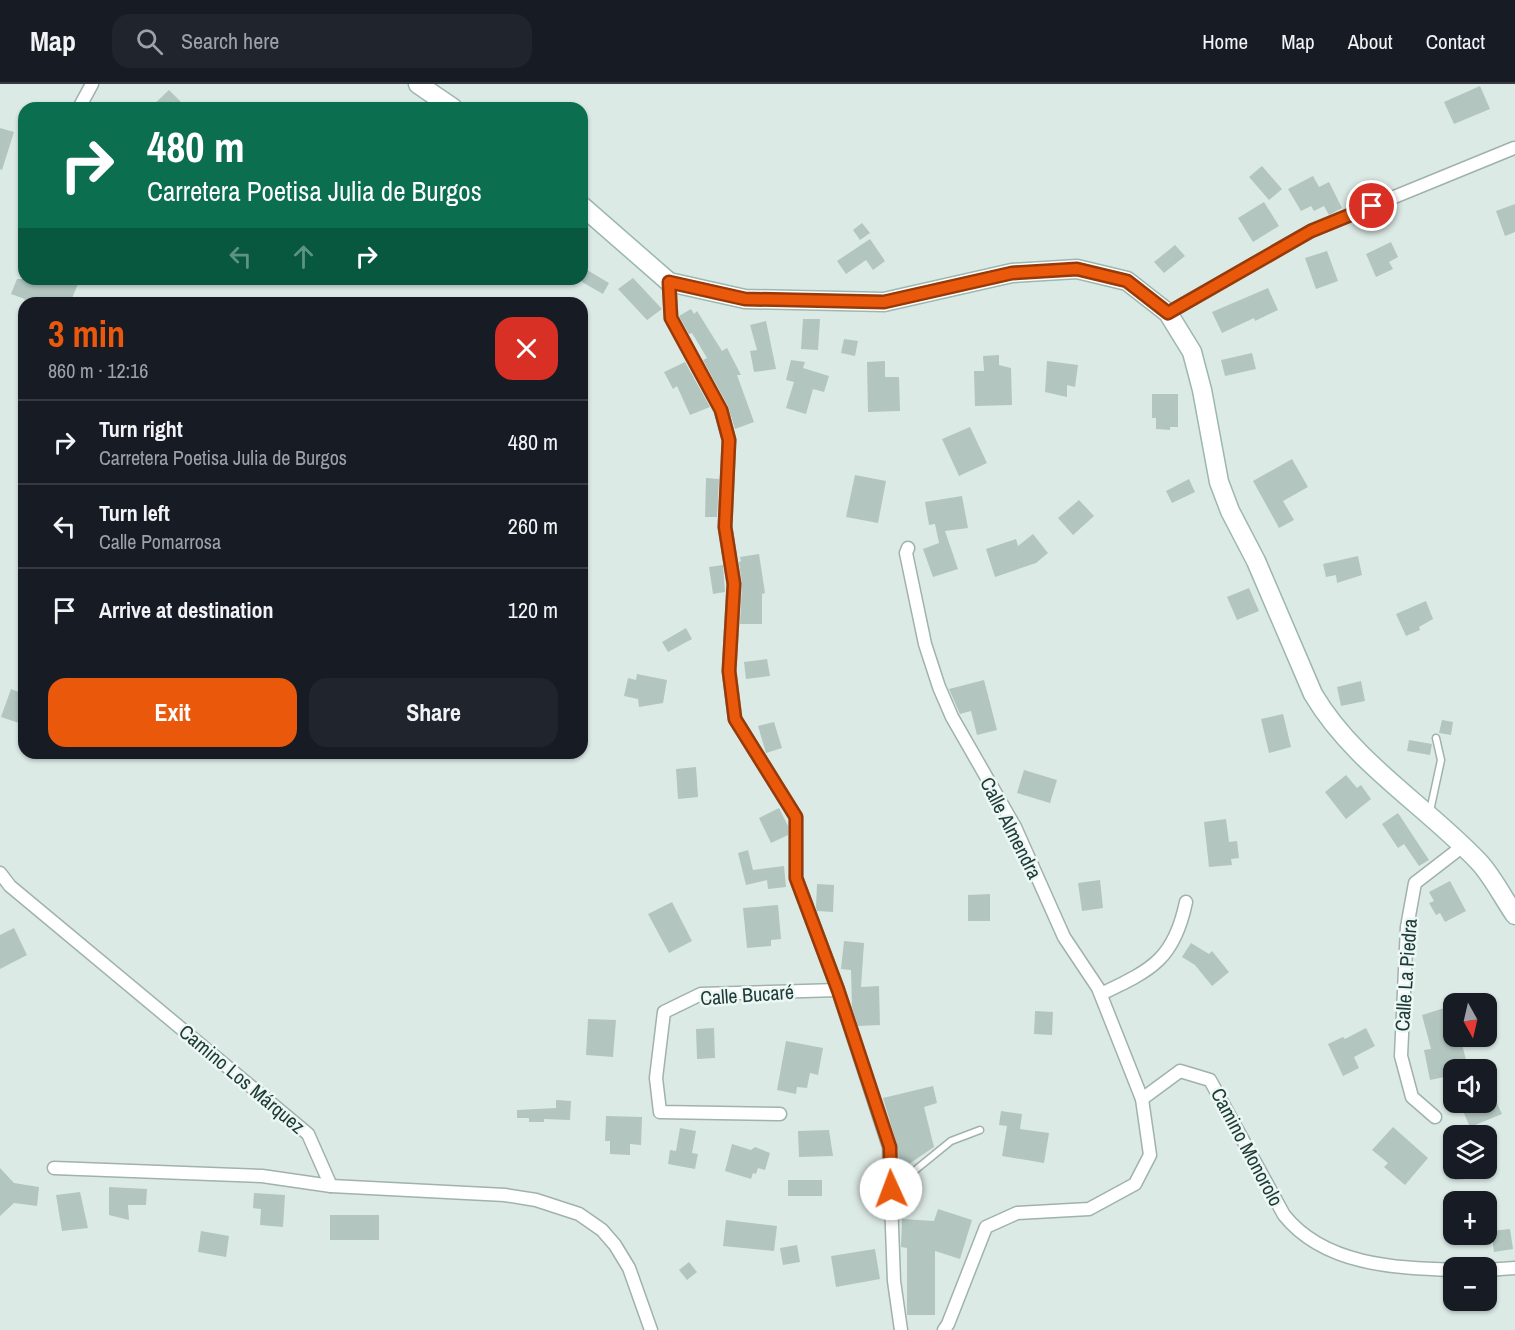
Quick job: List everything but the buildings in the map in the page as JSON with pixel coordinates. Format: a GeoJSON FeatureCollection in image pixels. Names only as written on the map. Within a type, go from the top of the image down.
{"type":"FeatureCollection","features":[{"type":"Feature","properties":{"kind":"street"},"geometry":{"type":"LineString","coordinates":[[82,102],[92,84]]}},
{"type":"Feature","properties":{"kind":"street"},"geometry":{"type":"LineString","coordinates":[[418,84],[444,102]]}},
{"type":"Feature","properties":{"kind":"street"},"geometry":{"type":"LineString","coordinates":[[1168,313],[1311,231],[1514,148]]}},
{"type":"Feature","properties":{"kind":"street"},"geometry":{"type":"LineString","coordinates":[[588,211],[669,282],[745,299],[884,302],[1012,273],[1077,269],[1127,281],[1168,313],[1192,352],[1202,390],[1214,463],[1222,492],[1256,561],[1314,694],[1334,724],[1367,759],[1481,864],[1515,915]]}},
{"type":"Feature","properties":{"kind":"street"},"geometry":{"type":"LineString","coordinates":[[669,282],[671,318],[721,410],[729,440],[725,527],[734,584],[729,671],[735,719],[796,817],[796,878],[838,990],[890,1147],[894,1281],[901,1330]]}},
{"type":"Feature","properties":{"kind":"street","name":"Calle Almendra"},"geometry":{"type":"LineString","coordinates":[[908,548],[906,554],[925,644],[952,717],[1015,827],[1064,937],[1101,994],[1142,1099]]}},
{"type":"Feature","properties":{"kind":"street","name":"Calle La Piedra"},"geometry":{"type":"LineString","coordinates":[[1435,1117],[1412,1096],[1401,1056],[1407,927],[1415,883],[1463,846]]}},
{"type":"Feature","properties":{"kind":"street","name":"Camino Los Márquez"},"geometry":{"type":"LineString","coordinates":[[0,873],[10,886],[309,1134],[331,1186]]}},
{"type":"Feature","properties":{"kind":"street"},"geometry":{"type":"LineString","coordinates":[[1101,994],[1135,978],[1165,954],[1181,928],[1186,902]]}},
{"type":"Feature","properties":{"kind":"street","name":"Calle Bucaré"},"geometry":{"type":"LineString","coordinates":[[780,1114],[660,1112],[656,1078],[664,1012],[701,994],[838,990]]}},
{"type":"Feature","properties":{"kind":"street","name":"Camino Monorolo"},"geometry":{"type":"LineString","coordinates":[[1142,1099],[1180,1071],[1210,1080],[1284,1215],[1294,1228],[1312,1242],[1351,1259],[1443,1270]]}},
{"type":"Feature","properties":{"kind":"street"},"geometry":{"type":"LineString","coordinates":[[944,1330],[986,1227],[1017,1213],[1089,1209],[1135,1184],[1150,1155],[1142,1099]]}},
{"type":"Feature","properties":{"kind":"street"},"geometry":{"type":"LineString","coordinates":[[54,1168],[262,1176],[331,1186],[505,1195],[536,1200],[579,1214],[602,1230],[628,1268],[651,1330]]}},
{"type":"Feature","properties":{"kind":"street"},"geometry":{"type":"LineString","coordinates":[[1497,1269],[1515,1268]]}},
{"type":"Feature","properties":{"kind":"lane"},"geometry":{"type":"LineString","coordinates":[[1429,815],[1441,760],[1436,738]]}},
{"type":"Feature","properties":{"kind":"lane"},"geometry":{"type":"LineString","coordinates":[[891,1189],[951,1141],[980,1130]]}},
{"type":"Feature","properties":{"kind":"route"},"geometry":{"type":"LineString","coordinates":[[891,1189],[890,1147],[848,1027],[838,990],[796,878],[796,817],[735,719],[729,671],[734,584],[725,527],[729,440],[721,410],[671,318],[669,282],[745,299],[884,302],[1012,273],[1077,269],[1127,281],[1168,313],[1311,231],[1372,206]]}}]}
